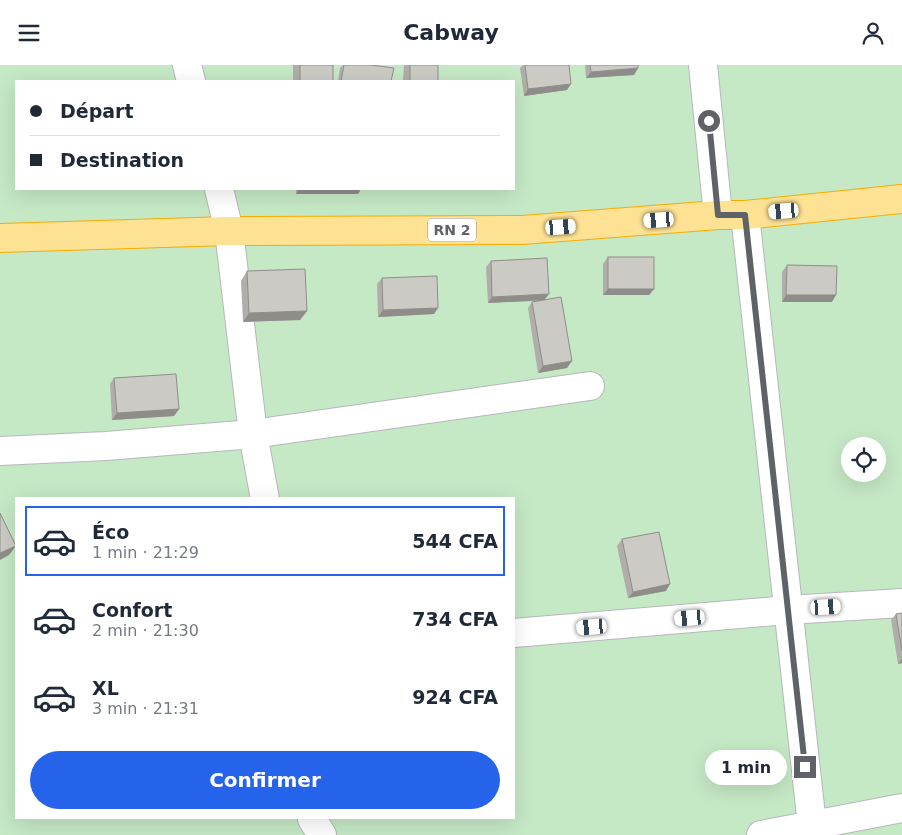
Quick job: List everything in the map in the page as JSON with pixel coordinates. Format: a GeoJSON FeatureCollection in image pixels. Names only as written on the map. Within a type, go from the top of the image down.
{"type":"FeatureCollection","features":[{"type":"Feature","properties":{"kind":"highway","name":"RN 2"},"geometry":{"type":"LineString","coordinates":[[0,239],[229,231],[522,230],[718,215],[745,215],[902,199]]}},
{"type":"Feature","properties":{"kind":"street"},"geometry":{"type":"LineString","coordinates":[[187,65],[191,80]]}},
{"type":"Feature","properties":{"kind":"street"},"geometry":{"type":"LineString","coordinates":[[703,65],[718,215]]}},
{"type":"Feature","properties":{"kind":"street"},"geometry":{"type":"LineString","coordinates":[[219,190],[229,231],[253,434],[265,497]]}},
{"type":"Feature","properties":{"kind":"street"},"geometry":{"type":"LineString","coordinates":[[745,215],[812,825]]}},
{"type":"Feature","properties":{"kind":"street"},"geometry":{"type":"LineString","coordinates":[[0,451],[106,446],[253,434],[590,386]]}},
{"type":"Feature","properties":{"kind":"street"},"geometry":{"type":"LineString","coordinates":[[515,633],[788,610],[902,603]]}},
{"type":"Feature","properties":{"kind":"street"},"geometry":{"type":"LineString","coordinates":[[761,835],[902,808]]}},
{"type":"Feature","properties":{"kind":"street"},"geometry":{"type":"LineString","coordinates":[[312,819],[322,835]]}},
{"type":"Feature","properties":{"kind":"green space"},"geometry":{"type":"Polygon","coordinates":[[[0,65],[902,65],[902,835],[0,835],[0,65]]]}},
{"type":"Feature","properties":{"kind":"building"},"geometry":{"type":"Polygon","coordinates":[[[300,65],[333,65],[333,80],[300,80],[300,65]]]}},
{"type":"Feature","properties":{"kind":"building"},"geometry":{"type":"Polygon","coordinates":[[[344,65],[371,65],[394,68],[391,80],[341,80],[344,65]]]}},
{"type":"Feature","properties":{"kind":"building"},"geometry":{"type":"Polygon","coordinates":[[[410,65],[438,65],[438,80],[410,80],[410,65]]]}},
{"type":"Feature","properties":{"kind":"building"},"geometry":{"type":"Polygon","coordinates":[[[525,65],[569,65],[571,84],[528,89],[525,65]]]}},
{"type":"Feature","properties":{"kind":"building"},"geometry":{"type":"Polygon","coordinates":[[[590,65],[638,65],[638,68],[591,72],[590,65]]]}},
{"type":"Feature","properties":{"kind":"building"},"geometry":{"type":"Polygon","coordinates":[[[608,257],[654,257],[654,289],[608,289],[608,257]]]}},
{"type":"Feature","properties":{"kind":"building"},"geometry":{"type":"Polygon","coordinates":[[[547,258],[549,294],[492,297],[491,261],[547,258]]]}},
{"type":"Feature","properties":{"kind":"building"},"geometry":{"type":"Polygon","coordinates":[[[787,265],[837,266],[836,295],[786,295],[787,265]]]}},
{"type":"Feature","properties":{"kind":"building"},"geometry":{"type":"Polygon","coordinates":[[[305,269],[307,311],[249,313],[247,271],[305,269]]]}},
{"type":"Feature","properties":{"kind":"building"},"geometry":{"type":"Polygon","coordinates":[[[437,276],[438,308],[383,310],[382,278],[437,276]]]}},
{"type":"Feature","properties":{"kind":"building"},"geometry":{"type":"Polygon","coordinates":[[[561,297],[572,361],[543,366],[532,302],[561,297]]]}},
{"type":"Feature","properties":{"kind":"building"},"geometry":{"type":"Polygon","coordinates":[[[176,374],[179,409],[117,413],[114,378],[176,374]]]}},
{"type":"Feature","properties":{"kind":"building"},"geometry":{"type":"Polygon","coordinates":[[[0,513],[15,546],[0,553],[0,513]]]}},
{"type":"Feature","properties":{"kind":"building"},"geometry":{"type":"Polygon","coordinates":[[[659,532],[670,584],[633,592],[622,539],[659,532]]]}},
{"type":"Feature","properties":{"kind":"building"},"geometry":{"type":"Polygon","coordinates":[[[902,613],[902,651],[896,614],[902,613]]]}},
{"type":"Feature","properties":{"kind":"route"},"geometry":{"type":"LineString","coordinates":[[709,121],[718,215],[745,215],[805,767]]}}]}
